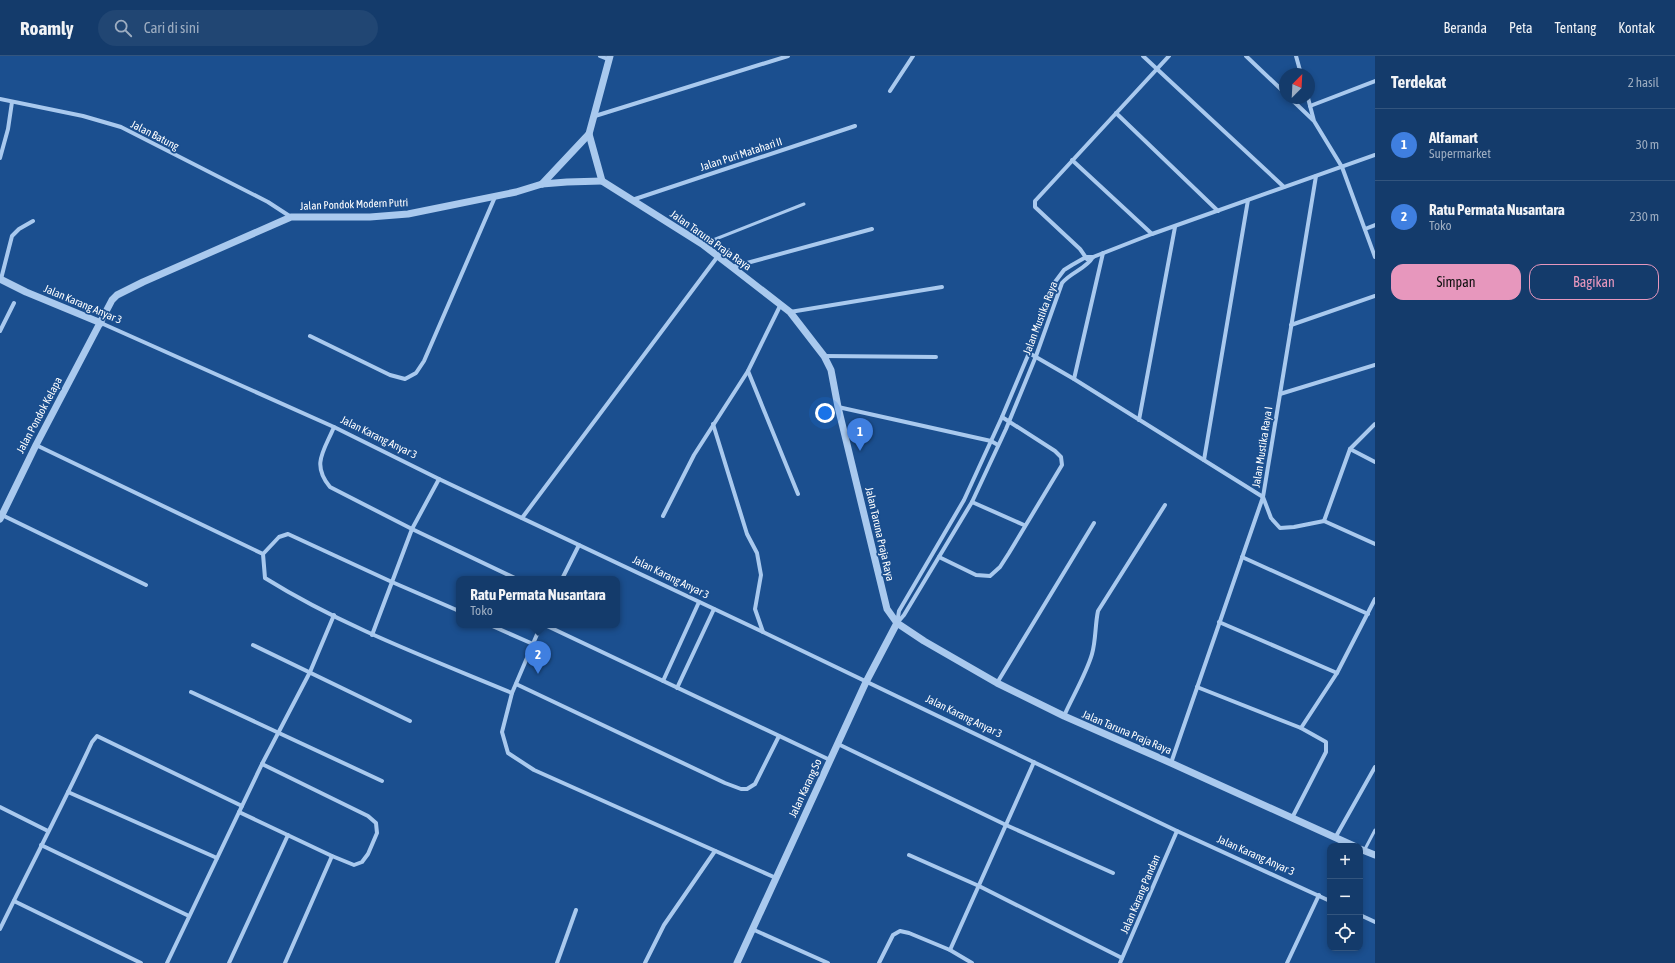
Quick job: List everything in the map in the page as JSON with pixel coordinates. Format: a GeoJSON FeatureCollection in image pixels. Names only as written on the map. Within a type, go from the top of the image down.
{"type":"FeatureCollection","features":[{"type":"Feature","properties":{"kind":"street"},"geometry":{"type":"LineString","coordinates":[[542,184],[589,134],[610,58],[600,56]]}},
{"type":"Feature","properties":{"kind":"street"},"geometry":{"type":"LineString","coordinates":[[594,116],[788,56]]}},
{"type":"Feature","properties":{"kind":"street"},"geometry":{"type":"LineString","coordinates":[[890,90],[913,56]]}},
{"type":"Feature","properties":{"kind":"street"},"geometry":{"type":"LineString","coordinates":[[1143,56],[1284,187]]}},
{"type":"Feature","properties":{"kind":"street"},"geometry":{"type":"LineString","coordinates":[[1090,264],[1086,257],[1035,208],[1035,201],[1169,56]]}},
{"type":"Feature","properties":{"kind":"street"},"geometry":{"type":"LineString","coordinates":[[1246,56],[1279,87]]}},
{"type":"Feature","properties":{"kind":"street"},"geometry":{"type":"LineString","coordinates":[[1296,56],[1299,68]]}},
{"type":"Feature","properties":{"kind":"street"},"geometry":{"type":"LineString","coordinates":[[1314,121],[1310,106],[1375,81]]}},
{"type":"Feature","properties":{"kind":"street","name":"Jalan Batung"},"geometry":{"type":"LineString","coordinates":[[0,99],[83,116],[121,127],[268,202],[291,217]]}},
{"type":"Feature","properties":{"kind":"street"},"geometry":{"type":"LineString","coordinates":[[0,158],[8,130],[12,102]]}},
{"type":"Feature","properties":{"kind":"street"},"geometry":{"type":"LineString","coordinates":[[1296,104],[1314,121],[1342,167],[1375,257]]}},
{"type":"Feature","properties":{"kind":"street"},"geometry":{"type":"LineString","coordinates":[[1116,113],[1218,211]]}},
{"type":"Feature","properties":{"kind":"street","name":"Jalan Puri Matahari II"},"geometry":{"type":"LineString","coordinates":[[632,200],[855,126]]}},
{"type":"Feature","properties":{"kind":"street"},"geometry":{"type":"LineString","coordinates":[[589,134],[602,181]]}},
{"type":"Feature","properties":{"kind":"street"},"geometry":{"type":"LineString","coordinates":[[1086,257],[1093,258],[1152,234],[1375,155]]}},
{"type":"Feature","properties":{"kind":"street"},"geometry":{"type":"LineString","coordinates":[[1072,160],[1152,234]]}},
{"type":"Feature","properties":{"kind":"street","name":"Jalan Mustika Raya I"},"geometry":{"type":"LineString","coordinates":[[1029,353],[1074,379],[1263,497],[1316,176]]}},
{"type":"Feature","properties":{"kind":"street","name":"Jalan Pondok Modern Putri"},"geometry":{"type":"LineString","coordinates":[[101,323],[112,300],[117,295],[143,282],[291,217],[370,217],[408,214],[516,192],[542,184],[602,181]]}},
{"type":"Feature","properties":{"kind":"street","name":"Jalan Taruna Praja Raya"},"geometry":{"type":"LineString","coordinates":[[602,181],[702,244],[780,306],[790,312],[824,356],[831,370],[838,406],[887,609],[897,623],[924,641],[997,683],[1064,716],[1347,843]]}},
{"type":"Feature","properties":{"kind":"street"},"geometry":{"type":"LineString","coordinates":[[310,336],[390,374],[405,379],[416,373],[424,361],[495,196]]}},
{"type":"Feature","properties":{"kind":"street"},"geometry":{"type":"LineString","coordinates":[[1204,460],[1248,200]]}},
{"type":"Feature","properties":{"kind":"street"},"geometry":{"type":"LineString","coordinates":[[1,279],[12,236],[18,229],[33,222]]}},
{"type":"Feature","properties":{"kind":"street"},"geometry":{"type":"LineString","coordinates":[[1365,229],[1375,225]]}},
{"type":"Feature","properties":{"kind":"street"},"geometry":{"type":"LineString","coordinates":[[1139,420],[1175,227]]}},
{"type":"Feature","properties":{"kind":"street"},"geometry":{"type":"LineString","coordinates":[[732,267],[872,229]]}},
{"type":"Feature","properties":{"kind":"street"},"geometry":{"type":"LineString","coordinates":[[1074,379],[1103,253]]}},
{"type":"Feature","properties":{"kind":"street"},"geometry":{"type":"LineString","coordinates":[[522,518],[718,256]]}},
{"type":"Feature","properties":{"kind":"street","name":"Jalan Mustika Raya"},"geometry":{"type":"LineString","coordinates":[[897,623],[899,611],[964,500],[1029,353],[1055,282],[1064,270],[1086,257]]}},
{"type":"Feature","properties":{"kind":"street"},"geometry":{"type":"LineString","coordinates":[[1090,264],[1093,258]]}},
{"type":"Feature","properties":{"kind":"street","name":"Jalan Mustika Raya"},"geometry":{"type":"LineString","coordinates":[[897,623],[904,615],[940,557],[972,502],[1009,421],[1036,356],[1062,284],[1068,276],[1090,264]]}},
{"type":"Feature","properties":{"kind":"street","name":"Jalan Karang Anyar 3"},"geometry":{"type":"LineString","coordinates":[[1,279],[26,292],[101,323],[334,427],[439,479],[580,544],[1177,831],[1327,900]]}},
{"type":"Feature","properties":{"kind":"street"},"geometry":{"type":"LineString","coordinates":[[790,312],[942,287]]}},
{"type":"Feature","properties":{"kind":"street"},"geometry":{"type":"LineString","coordinates":[[1291,325],[1375,296]]}},
{"type":"Feature","properties":{"kind":"street"},"geometry":{"type":"LineString","coordinates":[[0,331],[14,303]]}},
{"type":"Feature","properties":{"kind":"street"},"geometry":{"type":"LineString","coordinates":[[663,516],[694,455],[748,371],[780,306]]}},
{"type":"Feature","properties":{"kind":"street","name":"Jalan Pondok Kelapa"},"geometry":{"type":"LineString","coordinates":[[1,516],[36,445],[101,323]]}},
{"type":"Feature","properties":{"kind":"street"},"geometry":{"type":"LineString","coordinates":[[824,356],[936,357]]}},
{"type":"Feature","properties":{"kind":"street"},"geometry":{"type":"LineString","coordinates":[[1280,394],[1375,365]]}},
{"type":"Feature","properties":{"kind":"street"},"geometry":{"type":"LineString","coordinates":[[748,371],[798,494]]}},
{"type":"Feature","properties":{"kind":"street"},"geometry":{"type":"LineString","coordinates":[[838,406],[991,441],[998,445]]}},
{"type":"Feature","properties":{"kind":"street"},"geometry":{"type":"LineString","coordinates":[[940,557],[976,575],[990,576],[1000,567],[1024,525],[1062,465],[1061,457],[1055,451],[1002,417]]}},
{"type":"Feature","properties":{"kind":"street"},"geometry":{"type":"LineString","coordinates":[[713,424],[747,534],[757,553],[760,575],[755,609],[763,632]]}},
{"type":"Feature","properties":{"kind":"street"},"geometry":{"type":"LineString","coordinates":[[1324,522],[1350,449],[1375,424]]}},
{"type":"Feature","properties":{"kind":"street"},"geometry":{"type":"LineString","coordinates":[[334,427],[319,462],[322,478],[330,487],[412,530],[511,576]]}},
{"type":"Feature","properties":{"kind":"street"},"geometry":{"type":"LineString","coordinates":[[36,445],[263,554]]}},
{"type":"Feature","properties":{"kind":"street"},"geometry":{"type":"LineString","coordinates":[[1350,449],[1375,462]]}},
{"type":"Feature","properties":{"kind":"street"},"geometry":{"type":"LineString","coordinates":[[372,635],[412,530],[439,479]]}},
{"type":"Feature","properties":{"kind":"street"},"geometry":{"type":"LineString","coordinates":[[1263,497],[1271,518],[1280,528],[1294,528],[1324,522],[1375,544]]}},
{"type":"Feature","properties":{"kind":"street"},"geometry":{"type":"LineString","coordinates":[[1171,763],[1263,497]]}},
{"type":"Feature","properties":{"kind":"street"},"geometry":{"type":"LineString","coordinates":[[972,502],[1024,525]]}},
{"type":"Feature","properties":{"kind":"street"},"geometry":{"type":"LineString","coordinates":[[1064,716],[1092,656],[1095,643],[1095,625],[1098,611],[1165,505]]}},
{"type":"Feature","properties":{"kind":"street"},"geometry":{"type":"LineString","coordinates":[[1,516],[146,585]]}},
{"type":"Feature","properties":{"kind":"street"},"geometry":{"type":"LineString","coordinates":[[997,683],[1094,522]]}},
{"type":"Feature","properties":{"kind":"street"},"geometry":{"type":"LineString","coordinates":[[456,610],[288,534],[280,537],[263,554],[265,578],[294,596],[372,635],[512,693]]}},
{"type":"Feature","properties":{"kind":"street"},"geometry":{"type":"LineString","coordinates":[[564,576],[580,544]]}},
{"type":"Feature","properties":{"kind":"street"},"geometry":{"type":"LineString","coordinates":[[1242,557],[1368,614]]}},
{"type":"Feature","properties":{"kind":"street"},"geometry":{"type":"LineString","coordinates":[[1301,728],[1337,673],[1375,599]]}},
{"type":"Feature","properties":{"kind":"street"},"geometry":{"type":"LineString","coordinates":[[663,681],[699,602]]}},
{"type":"Feature","properties":{"kind":"street"},"geometry":{"type":"LineString","coordinates":[[677,688],[714,609]]}},
{"type":"Feature","properties":{"kind":"street"},"geometry":{"type":"LineString","coordinates":[[167,963],[262,764],[310,672],[334,615]]}},
{"type":"Feature","properties":{"kind":"street"},"geometry":{"type":"LineString","coordinates":[[1219,622],[1337,673]]}},
{"type":"Feature","properties":{"kind":"street","name":"Jalan Karang So"},"geometry":{"type":"LineString","coordinates":[[737,963],[866,682],[897,623]]}},
{"type":"Feature","properties":{"kind":"street"},"geometry":{"type":"LineString","coordinates":[[497,628],[533,644]]}},
{"type":"Feature","properties":{"kind":"street"},"geometry":{"type":"LineString","coordinates":[[540,628],[512,693],[502,732],[508,753],[534,770],[776,878]]}},
{"type":"Feature","properties":{"kind":"street"},"geometry":{"type":"LineString","coordinates":[[551,628],[830,760]]}},
{"type":"Feature","properties":{"kind":"street"},"geometry":{"type":"LineString","coordinates":[[253,645],[410,721]]}},
{"type":"Feature","properties":{"kind":"street"},"geometry":{"type":"LineString","coordinates":[[516,684],[741,789],[747,789],[755,784],[780,736]]}},
{"type":"Feature","properties":{"kind":"street"},"geometry":{"type":"LineString","coordinates":[[1197,687],[1301,728],[1326,742],[1326,752],[1292,818]]}},
{"type":"Feature","properties":{"kind":"street"},"geometry":{"type":"LineString","coordinates":[[191,692],[382,781]]}},
{"type":"Feature","properties":{"kind":"street"},"geometry":{"type":"LineString","coordinates":[[0,929],[92,742],[97,736],[242,806]]}},
{"type":"Feature","properties":{"kind":"street"},"geometry":{"type":"LineString","coordinates":[[838,744],[1006,826],[1113,873]]}},
{"type":"Feature","properties":{"kind":"street"},"geometry":{"type":"LineString","coordinates":[[950,950],[1034,762]]}},
{"type":"Feature","properties":{"kind":"street"},"geometry":{"type":"LineString","coordinates":[[239,812],[354,865],[362,862],[368,854],[377,833],[376,823],[368,816],[262,764]]}},
{"type":"Feature","properties":{"kind":"street"},"geometry":{"type":"LineString","coordinates":[[1335,838],[1375,767]]}},
{"type":"Feature","properties":{"kind":"street"},"geometry":{"type":"LineString","coordinates":[[68,792],[217,858]]}},
{"type":"Feature","properties":{"kind":"street"},"geometry":{"type":"LineString","coordinates":[[0,807],[48,831]]}},
{"type":"Feature","properties":{"kind":"street","name":"Jalan Karang Pandan"},"geometry":{"type":"LineString","coordinates":[[1120,963],[1177,831]]}},
{"type":"Feature","properties":{"kind":"street"},"geometry":{"type":"LineString","coordinates":[[229,963],[288,835]]}},
{"type":"Feature","properties":{"kind":"street"},"geometry":{"type":"LineString","coordinates":[[41,845],[189,916]]}},
{"type":"Feature","properties":{"kind":"street"},"geometry":{"type":"LineString","coordinates":[[1363,850],[1375,856]]}},
{"type":"Feature","properties":{"kind":"street"},"geometry":{"type":"LineString","coordinates":[[645,963],[664,925],[715,851]]}},
{"type":"Feature","properties":{"kind":"street"},"geometry":{"type":"LineString","coordinates":[[910,855],[979,886],[1122,958]]}},
{"type":"Feature","properties":{"kind":"street"},"geometry":{"type":"LineString","coordinates":[[285,963],[332,856]]}},
{"type":"Feature","properties":{"kind":"street"},"geometry":{"type":"LineString","coordinates":[[1287,963],[1318,895]]}},
{"type":"Feature","properties":{"kind":"street"},"geometry":{"type":"LineString","coordinates":[[14,901],[140,963]]}},
{"type":"Feature","properties":{"kind":"street"},"geometry":{"type":"LineString","coordinates":[[557,963],[576,910]]}},
{"type":"Feature","properties":{"kind":"street"},"geometry":{"type":"LineString","coordinates":[[1363,916],[1375,922]]}},
{"type":"Feature","properties":{"kind":"street"},"geometry":{"type":"LineString","coordinates":[[752,929],[828,963]]}},
{"type":"Feature","properties":{"kind":"street"},"geometry":{"type":"LineString","coordinates":[[879,963],[893,935],[900,931],[909,933],[950,950],[972,963]]}},
{"type":"Feature","properties":{"kind":"lane"},"geometry":{"type":"LineString","coordinates":[[702,244],[804,204]]}},
{"type":"Feature","properties":{"kind":"lane"},"geometry":{"type":"LineString","coordinates":[[1363,848],[1375,830]]}},
{"type":"Feature","properties":{"kind":"place","name":"Alfamart"},"geometry":{"type":"Point","coordinates":[860,451]}},
{"type":"Feature","properties":{"kind":"place","name":"Ratu Permata Nusantara"},"geometry":{"type":"Point","coordinates":[538,674]}}]}
